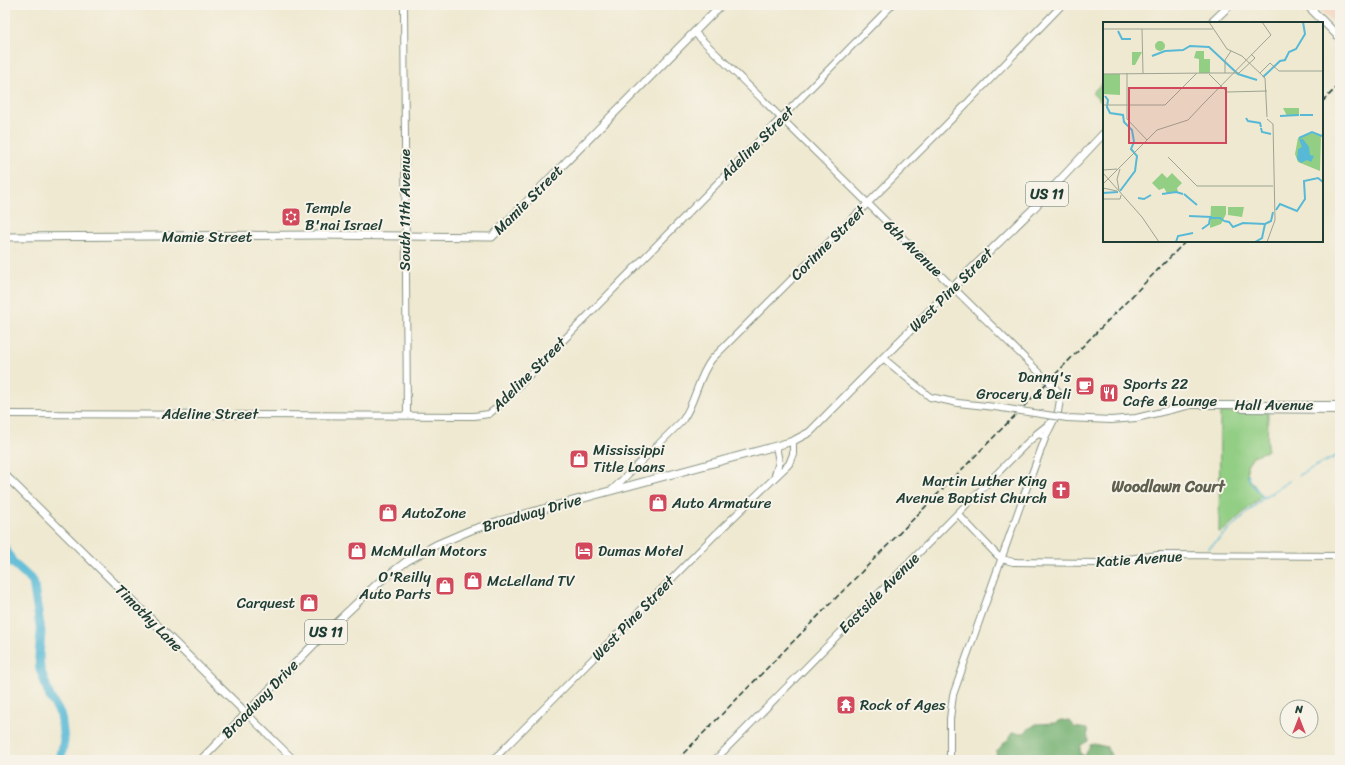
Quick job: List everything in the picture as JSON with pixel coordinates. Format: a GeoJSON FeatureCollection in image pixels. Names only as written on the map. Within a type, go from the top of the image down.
{"type":"FeatureCollection","features":[{"type":"Feature","properties":{"kind":"main road","name":"Mamie Street"},"geometry":{"type":"LineString","coordinates":[[5,237],[492,237],[721,5]]}},
{"type":"Feature","properties":{"kind":"main road"},"geometry":{"type":"LineString","coordinates":[[1212,22],[1230,5]]}},
{"type":"Feature","properties":{"kind":"main road"},"geometry":{"type":"LineString","coordinates":[[1307,5],[1340,38]]}},
{"type":"Feature","properties":{"kind":"main road","name":"West Pine Street"},"geometry":{"type":"LineString","coordinates":[[776,446],[793,441],[814,429],[953,287],[1032,210],[1103,135]]}},
{"type":"Feature","properties":{"kind":"main road","name":"Broadway Drive"},"geometry":{"type":"LineString","coordinates":[[201,760],[357,601],[407,561],[447,540],[484,526],[776,446]]}},
{"type":"Feature","properties":{"kind":"main road","name":"Timothy Lane"},"geometry":{"type":"LineString","coordinates":[[5,475],[246,713]]}},
{"type":"Feature","properties":{"kind":"street","name":"South 11th Avenue"},"geometry":{"type":"LineString","coordinates":[[404,5],[407,414]]}},
{"type":"Feature","properties":{"kind":"street","name":"Adeline Street"},"geometry":{"type":"LineString","coordinates":[[5,414],[407,414],[481,416],[496,410],[892,5]]}},
{"type":"Feature","properties":{"kind":"street","name":"Corinne Street"},"geometry":{"type":"LineString","coordinates":[[611,491],[682,422],[690,408],[702,373],[712,359],[868,204],[1062,5]]}},
{"type":"Feature","properties":{"kind":"street","name":"6th Avenue"},"geometry":{"type":"LineString","coordinates":[[694,32],[1049,381],[1057,390],[1060,400],[1054,420]]}},
{"type":"Feature","properties":{"kind":"street","name":"Hall Avenue"},"geometry":{"type":"LineString","coordinates":[[884,358],[930,397],[958,403],[1067,418],[1112,420],[1136,418],[1191,405],[1340,405]]}},
{"type":"Feature","properties":{"kind":"street","name":"Hall Avenue"},"geometry":{"type":"LineString","coordinates":[[1185,407],[1190,409],[1340,410]]}},
{"type":"Feature","properties":{"kind":"street"},"geometry":{"type":"LineString","coordinates":[[950,760],[950,719],[953,695],[1046,436],[1054,420]]}},
{"type":"Feature","properties":{"kind":"street","name":"Eastside Avenue"},"geometry":{"type":"LineString","coordinates":[[715,760],[1033,437],[1045,425],[1054,420]]}},
{"type":"Feature","properties":{"kind":"street"},"geometry":{"type":"LineString","coordinates":[[1033,437],[1038,434],[1046,436]]}},
{"type":"Feature","properties":{"kind":"street","name":"West Pine Street"},"geometry":{"type":"LineString","coordinates":[[493,760],[791,460],[793,441]]}},
{"type":"Feature","properties":{"kind":"street"},"geometry":{"type":"LineString","coordinates":[[774,477],[779,462],[776,446]]}},
{"type":"Feature","properties":{"kind":"street"},"geometry":{"type":"LineString","coordinates":[[958,514],[1002,559]]}},
{"type":"Feature","properties":{"kind":"street","name":"Katie Avenue"},"geometry":{"type":"LineString","coordinates":[[1002,559],[1013,562],[1098,563],[1158,555],[1340,556]]}},
{"type":"Feature","properties":{"kind":"street","name":"Timothy Lane"},"geometry":{"type":"LineString","coordinates":[[246,713],[294,760]]}},
{"type":"Feature","properties":{"kind":"shaded area"},"geometry":{"type":"Polygon","coordinates":[[[1316,5],[1340,5],[1340,29],[1316,5]]]}},
{"type":"Feature","properties":{"kind":"green space"},"geometry":{"type":"Polygon","coordinates":[[[1103,82],[1103,104],[1092,93],[1103,82]]]}},
{"type":"Feature","properties":{"kind":"green space"},"geometry":{"type":"Polygon","coordinates":[[[1220,412],[1268,412],[1267,451],[1253,456],[1247,465],[1248,477],[1262,496],[1223,531],[1219,532],[1220,412]]]}},
{"type":"Feature","properties":{"kind":"green space"},"geometry":{"type":"Polygon","coordinates":[[[1062,720],[1069,721],[1074,727],[1087,729],[1088,741],[1081,745],[1080,751],[1082,755],[1085,756],[1090,745],[1094,744],[1107,747],[1113,760],[995,760],[997,751],[1012,733],[1023,733],[1036,724],[1055,723],[1062,720]]]}},
{"type":"Feature","properties":{"kind":"waterway"},"geometry":{"type":"LineString","coordinates":[[1299,475],[1340,454]]}},
{"type":"Feature","properties":{"kind":"waterway"},"geometry":{"type":"LineString","coordinates":[[1248,475],[1250,482],[1264,498]]}},
{"type":"Feature","properties":{"kind":"waterway"},"geometry":{"type":"LineString","coordinates":[[1209,548],[1262,499],[1289,481]]}},
{"type":"Feature","properties":{"kind":"waterway"},"geometry":{"type":"LineString","coordinates":[[5,548],[13,563],[33,581],[41,632],[39,657],[40,668],[50,697],[61,715],[64,741],[60,760]]}},
{"type":"Feature","properties":{"kind":"railway"},"geometry":{"type":"LineString","coordinates":[[1323,101],[1340,84]]}},
{"type":"Feature","properties":{"kind":"railway"},"geometry":{"type":"LineString","coordinates":[[677,760],[1185,242]]}},
{"type":"Feature","properties":{"kind":"place","name":"Temple B'nai Israel"},"geometry":{"type":"Point","coordinates":[291,217]}},
{"type":"Feature","properties":{"kind":"place","name":"Danny's Grocery & Deli"},"geometry":{"type":"Point","coordinates":[1085,386]}},
{"type":"Feature","properties":{"kind":"place","name":"Sports 22 Cafe & Lounge"},"geometry":{"type":"Point","coordinates":[1109,393]}},
{"type":"Feature","properties":{"kind":"place","name":"Mississippi Title Loans"},"geometry":{"type":"Point","coordinates":[579,459]}},
{"type":"Feature","properties":{"kind":"place","name":"Martin Luther King Avenue Baptist Church"},"geometry":{"type":"Point","coordinates":[1061,490]}},
{"type":"Feature","properties":{"kind":"place","name":"Auto Armature"},"geometry":{"type":"Point","coordinates":[658,503]}},
{"type":"Feature","properties":{"kind":"place","name":"AutoZone"},"geometry":{"type":"Point","coordinates":[388,513]}},
{"type":"Feature","properties":{"kind":"place","name":"McMullan Motors"},"geometry":{"type":"Point","coordinates":[357,551]}},
{"type":"Feature","properties":{"kind":"place","name":"Dumas Motel"},"geometry":{"type":"Point","coordinates":[584,551]}},
{"type":"Feature","properties":{"kind":"place","name":"McLelland TV"},"geometry":{"type":"Point","coordinates":[473,581]}},
{"type":"Feature","properties":{"kind":"place","name":"O'Reilly Auto Parts"},"geometry":{"type":"Point","coordinates":[445,586]}},
{"type":"Feature","properties":{"kind":"place","name":"Carquest"},"geometry":{"type":"Point","coordinates":[309,603]}},
{"type":"Feature","properties":{"kind":"place","name":"Rock of Ages"},"geometry":{"type":"Point","coordinates":[846,705]}},
{"type":"Feature","properties":{"kind":"district","name":"Woodlawn Court"},"geometry":{"type":"Point","coordinates":[1168,486]}}]}
